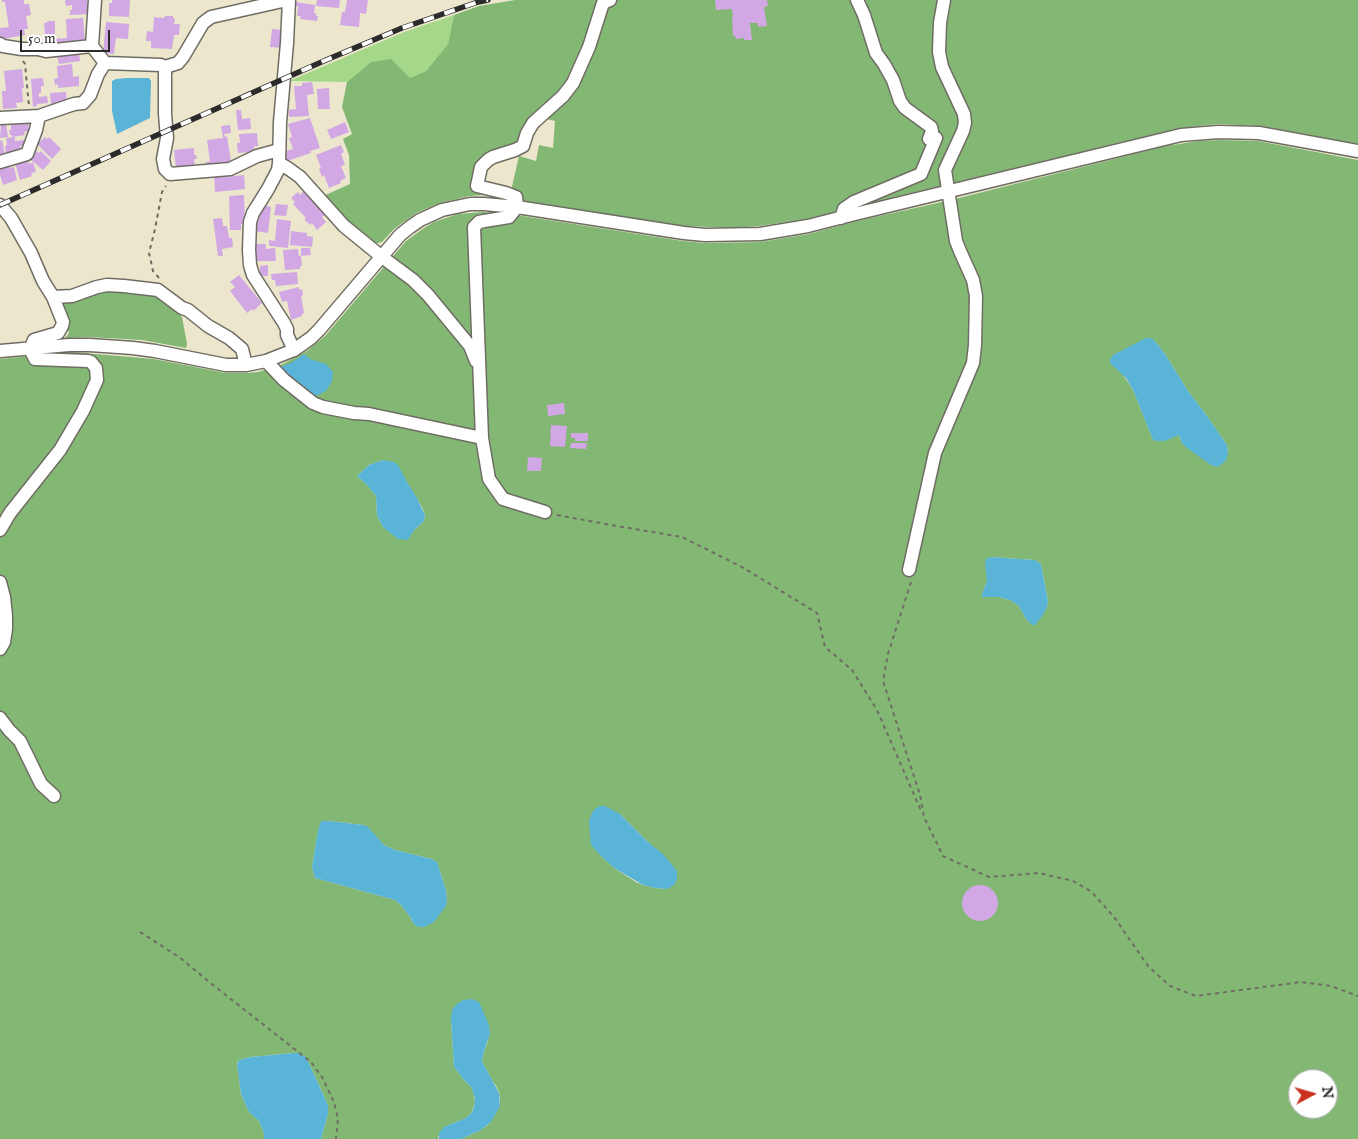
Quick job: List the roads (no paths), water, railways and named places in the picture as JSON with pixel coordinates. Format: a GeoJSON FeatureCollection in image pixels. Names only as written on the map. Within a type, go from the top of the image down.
{"type":"FeatureCollection","features":[{"type":"Feature","properties":{"kind":"street"},"geometry":{"type":"LineString","coordinates":[[95,0],[92,46],[105,63]]}},
{"type":"Feature","properties":{"kind":"street"},"geometry":{"type":"LineString","coordinates":[[105,63],[161,65],[165,67],[178,63],[203,23],[211,17],[288,0],[287,43],[278,170],[253,213],[250,222],[250,265],[253,275],[287,329],[287,334],[294,350]]}},
{"type":"Feature","properties":{"kind":"street"},"geometry":{"type":"LineString","coordinates":[[545,512],[502,499],[489,479],[482,438],[474,227],[479,222],[509,217],[517,207],[516,197],[477,186],[481,167],[493,157],[522,146],[533,123],[563,96],[573,83],[589,47],[603,3],[610,0]]}},
{"type":"Feature","properties":{"kind":"street"},"geometry":{"type":"LineString","coordinates":[[841,218],[844,208],[854,202],[921,174],[936,138],[928,139],[932,131],[931,127],[905,108],[900,101],[894,80],[876,53],[864,15],[857,0]]}},
{"type":"Feature","properties":{"kind":"street"},"geometry":{"type":"LineString","coordinates":[[909,570],[935,453],[973,363],[976,316],[976,296],[973,280],[956,241],[946,170],[965,123],[964,114],[942,67],[939,52],[940,23],[944,0]]}},
{"type":"Feature","properties":{"kind":"street"},"geometry":{"type":"LineString","coordinates":[[0,44],[22,49],[38,49],[46,52],[92,46]]}},
{"type":"Feature","properties":{"kind":"street"},"geometry":{"type":"LineString","coordinates":[[0,118],[35,116],[83,102],[90,95],[98,74],[105,63]]}},
{"type":"Feature","properties":{"kind":"street"},"geometry":{"type":"LineString","coordinates":[[165,67],[164,114],[167,138],[163,159],[165,170],[170,174],[230,169],[257,156],[279,150]]}},
{"type":"Feature","properties":{"kind":"street"},"geometry":{"type":"LineString","coordinates":[[0,162],[27,154],[36,130],[35,116]]}},
{"type":"Feature","properties":{"kind":"street"},"geometry":{"type":"LineString","coordinates":[[0,351],[69,345],[125,347],[155,351],[217,364],[246,365],[266,362],[294,350],[319,330],[400,235],[420,220],[456,206],[477,204],[517,207],[660,230],[705,235],[760,234],[808,226],[1164,138],[1198,133],[1259,133],[1358,152]]}},
{"type":"Feature","properties":{"kind":"street"},"geometry":{"type":"LineString","coordinates":[[279,163],[300,177],[344,226],[413,280],[428,295],[470,346],[480,372]]}},
{"type":"Feature","properties":{"kind":"street"},"geometry":{"type":"LineString","coordinates":[[0,205],[11,218],[31,253],[63,322],[58,333],[34,340],[30,349],[35,360],[88,361],[96,368],[97,380],[83,411],[60,450],[10,513],[0,530]]}},
{"type":"Feature","properties":{"kind":"street"},"geometry":{"type":"LineString","coordinates":[[53,297],[72,296],[96,287],[107,286],[158,290],[242,348],[246,365]]}},
{"type":"Feature","properties":{"kind":"street"},"geometry":{"type":"LineString","coordinates":[[266,362],[284,380],[313,403],[323,407],[369,414],[482,438]]}},
{"type":"Feature","properties":{"kind":"street"},"geometry":{"type":"LineString","coordinates":[[0,582],[4,597],[6,628],[4,642],[0,649]]}},
{"type":"Feature","properties":{"kind":"street"},"geometry":{"type":"LineString","coordinates":[[0,718],[20,742],[41,784],[54,796]]}},
{"type":"Feature","properties":{"kind":"water"},"geometry":{"type":"Polygon","coordinates":[[[127,78],[149,78],[151,81],[150,118],[117,134],[112,111],[112,81],[127,78]]]}},
{"type":"Feature","properties":{"kind":"water"},"geometry":{"type":"Polygon","coordinates":[[[1146,338],[1154,340],[1165,354],[1188,391],[1227,445],[1228,453],[1226,460],[1221,465],[1217,467],[1211,465],[1187,448],[1182,443],[1179,435],[1165,441],[1153,440],[1133,390],[1126,378],[1110,363],[1113,355],[1146,338]]]}},
{"type":"Feature","properties":{"kind":"water"},"geometry":{"type":"Polygon","coordinates":[[[304,354],[310,359],[326,364],[333,372],[332,381],[326,391],[314,397],[279,368],[291,363],[304,354]]]}},
{"type":"Feature","properties":{"kind":"water"},"geometry":{"type":"Polygon","coordinates":[[[383,460],[394,462],[398,465],[425,515],[424,521],[414,530],[408,540],[398,539],[383,527],[377,515],[376,496],[357,476],[369,465],[383,460]]]}},
{"type":"Feature","properties":{"kind":"water"},"geometry":{"type":"Polygon","coordinates":[[[991,557],[1035,560],[1041,564],[1048,601],[1043,615],[1035,625],[1032,625],[1026,619],[1019,606],[1010,600],[999,597],[982,597],[987,581],[986,559],[991,557]]]}},
{"type":"Feature","properties":{"kind":"water"},"geometry":{"type":"Polygon","coordinates":[[[600,806],[605,806],[620,814],[664,855],[677,871],[675,884],[666,889],[643,885],[614,868],[601,856],[591,845],[589,821],[592,813],[600,806]]]}},
{"type":"Feature","properties":{"kind":"water"},"geometry":{"type":"Polygon","coordinates":[[[322,821],[364,825],[384,845],[437,862],[446,890],[447,900],[446,906],[434,922],[424,927],[418,927],[395,900],[315,878],[312,867],[317,836],[322,821]]]}},
{"type":"Feature","properties":{"kind":"water"},"geometry":{"type":"Polygon","coordinates":[[[472,999],[479,1002],[489,1025],[490,1034],[482,1061],[499,1093],[500,1106],[491,1122],[481,1130],[461,1139],[439,1139],[439,1133],[444,1127],[466,1118],[474,1107],[475,1098],[471,1087],[454,1067],[451,1020],[452,1010],[456,1005],[463,1000],[472,999]]]}},
{"type":"Feature","properties":{"kind":"water"},"geometry":{"type":"Polygon","coordinates":[[[293,1053],[306,1057],[328,1105],[328,1114],[321,1139],[264,1139],[264,1133],[259,1121],[249,1112],[241,1094],[237,1064],[239,1060],[251,1057],[293,1053]]]}},
{"type":"Feature","properties":{"kind":"railway"},"geometry":{"type":"LineString","coordinates":[[0,205],[402,28],[488,0]]}}]}
